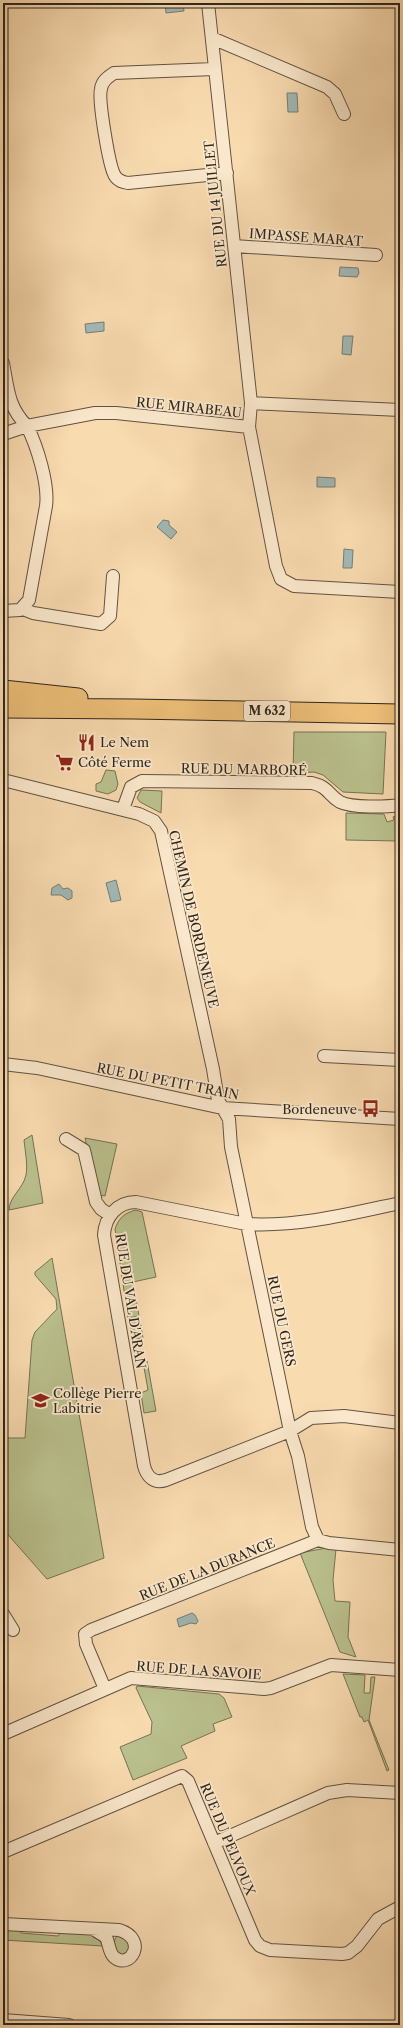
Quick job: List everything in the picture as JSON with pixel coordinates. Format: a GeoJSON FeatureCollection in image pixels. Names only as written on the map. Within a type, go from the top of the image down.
{"type":"FeatureCollection","features":[{"type":"Feature","properties":{"kind":"main road","name":"M 632"},"geometry":{"type":"LineString","coordinates":[[3,690],[87,699],[134,709]]}},
{"type":"Feature","properties":{"kind":"main road","name":"M 632"},"geometry":{"type":"LineString","coordinates":[[3,708],[400,714]]}},
{"type":"Feature","properties":{"kind":"street","name":"RUE DU 14 JUILLET"},"geometry":{"type":"LineString","coordinates":[[208,3],[251,403]]}},
{"type":"Feature","properties":{"kind":"street"},"geometry":{"type":"LineString","coordinates":[[212,38],[327,87],[335,94],[344,114]]}},
{"type":"Feature","properties":{"kind":"street"},"geometry":{"type":"LineString","coordinates":[[214,69],[114,73],[102,84],[100,95],[105,131],[114,174],[119,180],[128,183],[226,173]]}},
{"type":"Feature","properties":{"kind":"street","name":"IMPASSE MARAT"},"geometry":{"type":"LineString","coordinates":[[234,246],[376,255]]}},
{"type":"Feature","properties":{"kind":"street"},"geometry":{"type":"LineString","coordinates":[[3,363],[12,407],[18,417],[27,426],[33,439],[47,499],[30,597],[28,603],[23,609]]}},
{"type":"Feature","properties":{"kind":"street","name":"RUE MIRABEAU"},"geometry":{"type":"LineString","coordinates":[[3,434],[27,426],[95,413],[116,413],[249,427],[251,403],[400,410]]}},
{"type":"Feature","properties":{"kind":"street"},"geometry":{"type":"LineString","coordinates":[[249,427],[276,566],[281,579],[294,586],[400,592]]}},
{"type":"Feature","properties":{"kind":"street"},"geometry":{"type":"LineString","coordinates":[[3,611],[23,609],[33,613],[102,624],[110,616],[113,576]]}},
{"type":"Feature","properties":{"kind":"street","name":"CHEMIN DE BORDENEUVE"},"geometry":{"type":"LineString","coordinates":[[3,780],[123,809],[150,818],[160,827],[213,1069],[218,1100],[222,1108]]}},
{"type":"Feature","properties":{"kind":"street","name":"RUE DU MARBORÉ"},"geometry":{"type":"LineString","coordinates":[[123,809],[131,787],[137,782],[142,781],[312,783],[326,788],[336,799],[346,804],[400,805]]}},
{"type":"Feature","properties":{"kind":"street"},"geometry":{"type":"LineString","coordinates":[[324,1056],[400,1060]]}},
{"type":"Feature","properties":{"kind":"street","name":"RUE DU PETIT TRAIN"},"geometry":{"type":"LineString","coordinates":[[3,1064],[37,1068],[222,1108],[400,1119]]}},
{"type":"Feature","properties":{"kind":"street","name":"RUE DU GERS"},"geometry":{"type":"LineString","coordinates":[[222,1108],[228,1119],[231,1147],[246,1224],[290,1432],[298,1456],[312,1527],[318,1540]]}},
{"type":"Feature","properties":{"kind":"street"},"geometry":{"type":"LineString","coordinates":[[66,1139],[84,1150],[96,1202],[101,1209],[110,1215]]}},
{"type":"Feature","properties":{"kind":"street","name":"RUE DU VAL D'ARAN"},"geometry":{"type":"LineString","coordinates":[[290,1432],[163,1481],[155,1481],[148,1476],[144,1466],[104,1235],[106,1223],[110,1215],[124,1204],[136,1202],[246,1224],[310,1222],[400,1203]]}},
{"type":"Feature","properties":{"kind":"street"},"geometry":{"type":"LineString","coordinates":[[290,1432],[311,1418],[318,1416],[356,1417],[400,1423]]}},
{"type":"Feature","properties":{"kind":"street"},"geometry":{"type":"LineString","coordinates":[[318,1540],[329,1543],[400,1550]]}},
{"type":"Feature","properties":{"kind":"street","name":"RUE DE LA DURANCE"},"geometry":{"type":"LineString","coordinates":[[105,1689],[86,1644],[85,1636],[88,1631],[318,1540]]}},
{"type":"Feature","properties":{"kind":"street"},"geometry":{"type":"LineString","coordinates":[[3,1614],[13,1630]]}},
{"type":"Feature","properties":{"kind":"street","name":"RUE DE LA SAVOIE"},"geometry":{"type":"LineString","coordinates":[[3,1734],[131,1678],[268,1688],[331,1665],[400,1670]]}},
{"type":"Feature","properties":{"kind":"street","name":"RUE DU PELVOUX"},"geometry":{"type":"LineString","coordinates":[[3,1852],[180,1776],[184,1777],[188,1781],[256,1942],[264,1949],[342,1954],[348,1953],[356,1946],[378,1919],[400,1907]]}},
{"type":"Feature","properties":{"kind":"street"},"geometry":{"type":"LineString","coordinates":[[214,1843],[328,1793],[348,1790],[400,1793]]}},
{"type":"Feature","properties":{"kind":"street"},"geometry":{"type":"LineString","coordinates":[[3,1924],[94,1929]]}},
{"type":"Feature","properties":{"kind":"street"},"geometry":{"type":"LineString","coordinates":[[3,2020],[18,2023],[69,2025]]}},
{"type":"Feature","properties":{"kind":"green space"},"geometry":{"type":"Polygon","coordinates":[[[294,732],[386,732],[383,794],[343,792],[323,775],[314,772],[293,773],[294,732]]]}},
{"type":"Feature","properties":{"kind":"green space"},"geometry":{"type":"Polygon","coordinates":[[[106,770],[115,771],[118,784],[116,790],[108,794],[96,791],[96,784],[101,782],[106,770]]]}},
{"type":"Feature","properties":{"kind":"green space"},"geometry":{"type":"Polygon","coordinates":[[[141,790],[162,791],[161,813],[140,802],[137,798],[141,790]]]}},
{"type":"Feature","properties":{"kind":"green space"},"geometry":{"type":"Polygon","coordinates":[[[346,813],[384,814],[387,822],[394,820],[393,817],[396,816],[400,825],[400,843],[399,841],[346,840],[346,813]]]}},
{"type":"Feature","properties":{"kind":"green space"},"geometry":{"type":"Polygon","coordinates":[[[32,1135],[43,1203],[9,1210],[11,1201],[22,1185],[27,1171],[24,1140],[32,1135]]]}},
{"type":"Feature","properties":{"kind":"green space"},"geometry":{"type":"Polygon","coordinates":[[[85,1138],[117,1144],[105,1196],[98,1195],[85,1138]]]}},
{"type":"Feature","properties":{"kind":"green space"},"geometry":{"type":"Polygon","coordinates":[[[136,1210],[142,1212],[156,1277],[133,1282],[139,1316],[128,1318],[115,1229],[122,1216],[136,1210]]]}},
{"type":"Feature","properties":{"kind":"green space","name":"Collège Pierre Labitrie"},"geometry":{"type":"Polygon","coordinates":[[[52,1258],[104,1558],[47,1579],[3,1529],[3,1438],[25,1438],[32,1340],[35,1332],[57,1309],[56,1299],[35,1275],[35,1272],[52,1258]]]}},
{"type":"Feature","properties":{"kind":"green space"},"geometry":{"type":"Polygon","coordinates":[[[140,1321],[143,1338],[132,1339],[130,1322],[140,1321]]]}},
{"type":"Feature","properties":{"kind":"green space"},"geometry":{"type":"Polygon","coordinates":[[[147,1361],[156,1411],[144,1413],[141,1393],[148,1390],[143,1362],[147,1361]]]}},
{"type":"Feature","properties":{"kind":"green space"},"geometry":{"type":"Polygon","coordinates":[[[326,1548],[336,1549],[333,1580],[335,1601],[350,1602],[348,1637],[356,1657],[340,1652],[300,1553],[326,1548]]]}},
{"type":"Feature","properties":{"kind":"green space"},"geometry":{"type":"Polygon","coordinates":[[[343,1674],[365,1675],[364,1693],[370,1693],[371,1677],[375,1677],[369,1720],[389,1770],[387,1771],[368,1720],[364,1722],[362,1717],[360,1717],[343,1674]]]}},
{"type":"Feature","properties":{"kind":"green space"},"geometry":{"type":"Polygon","coordinates":[[[137,1686],[219,1694],[224,1698],[232,1717],[213,1724],[215,1731],[181,1746],[187,1758],[133,1780],[120,1747],[151,1734],[152,1722],[136,1688],[137,1686]]]}},
{"type":"Feature","properties":{"kind":"green space"},"geometry":{"type":"Polygon","coordinates":[[[3,1928],[19,1929],[21,1933],[58,1936],[61,1932],[94,1934],[93,1937],[99,1940],[103,1946],[3,1940],[3,1928]]]}},
{"type":"Feature","properties":{"kind":"green space"},"geometry":{"type":"Polygon","coordinates":[[[118,1935],[123,1937],[131,1947],[124,1956],[117,1953],[115,1948],[115,1939],[118,1935]]]}},
{"type":"Feature","properties":{"kind":"water"},"geometry":{"type":"Polygon","coordinates":[[[183,3],[184,11],[166,13],[165,4],[183,3]]]}},
{"type":"Feature","properties":{"kind":"water"},"geometry":{"type":"Polygon","coordinates":[[[287,93],[297,93],[298,112],[288,112],[287,93]]]}},
{"type":"Feature","properties":{"kind":"water"},"geometry":{"type":"Polygon","coordinates":[[[340,267],[358,268],[359,273],[357,277],[339,276],[340,267]]]}},
{"type":"Feature","properties":{"kind":"water"},"geometry":{"type":"Polygon","coordinates":[[[104,322],[104,331],[86,333],[85,324],[104,322]]]}},
{"type":"Feature","properties":{"kind":"water"},"geometry":{"type":"Polygon","coordinates":[[[343,336],[353,336],[351,355],[342,354],[343,336]]]}},
{"type":"Feature","properties":{"kind":"water"},"geometry":{"type":"Polygon","coordinates":[[[317,477],[335,478],[335,487],[317,487],[317,477]]]}},
{"type":"Feature","properties":{"kind":"water"},"geometry":{"type":"Polygon","coordinates":[[[163,520],[169,521],[169,525],[177,532],[171,539],[157,527],[163,520]]]}},
{"type":"Feature","properties":{"kind":"water"},"geometry":{"type":"Polygon","coordinates":[[[344,549],[353,550],[352,568],[343,568],[344,549]]]}},
{"type":"Feature","properties":{"kind":"water"},"geometry":{"type":"Polygon","coordinates":[[[116,880],[121,900],[111,902],[106,883],[116,880]]]}},
{"type":"Feature","properties":{"kind":"water"},"geometry":{"type":"Polygon","coordinates":[[[59,884],[63,889],[68,888],[72,891],[72,898],[68,900],[61,895],[51,895],[52,888],[59,884]]]}},
{"type":"Feature","properties":{"kind":"water"},"geometry":{"type":"Polygon","coordinates":[[[192,1613],[198,1621],[196,1624],[191,1623],[179,1627],[177,1619],[192,1613]]]}},
{"type":"Feature","properties":{"kind":"place","name":"Le Nem"},"geometry":{"type":"Point","coordinates":[87,742]}},
{"type":"Feature","properties":{"kind":"place","name":"Côté Ferme"},"geometry":{"type":"Point","coordinates":[65,762]}},
{"type":"Feature","properties":{"kind":"place","name":"Bordeneuve"},"geometry":{"type":"Point","coordinates":[370,1109]}},
{"type":"Feature","properties":{"kind":"place","name":"Collège Pierre Labitrie"},"geometry":{"type":"Point","coordinates":[40,1400]}}]}
